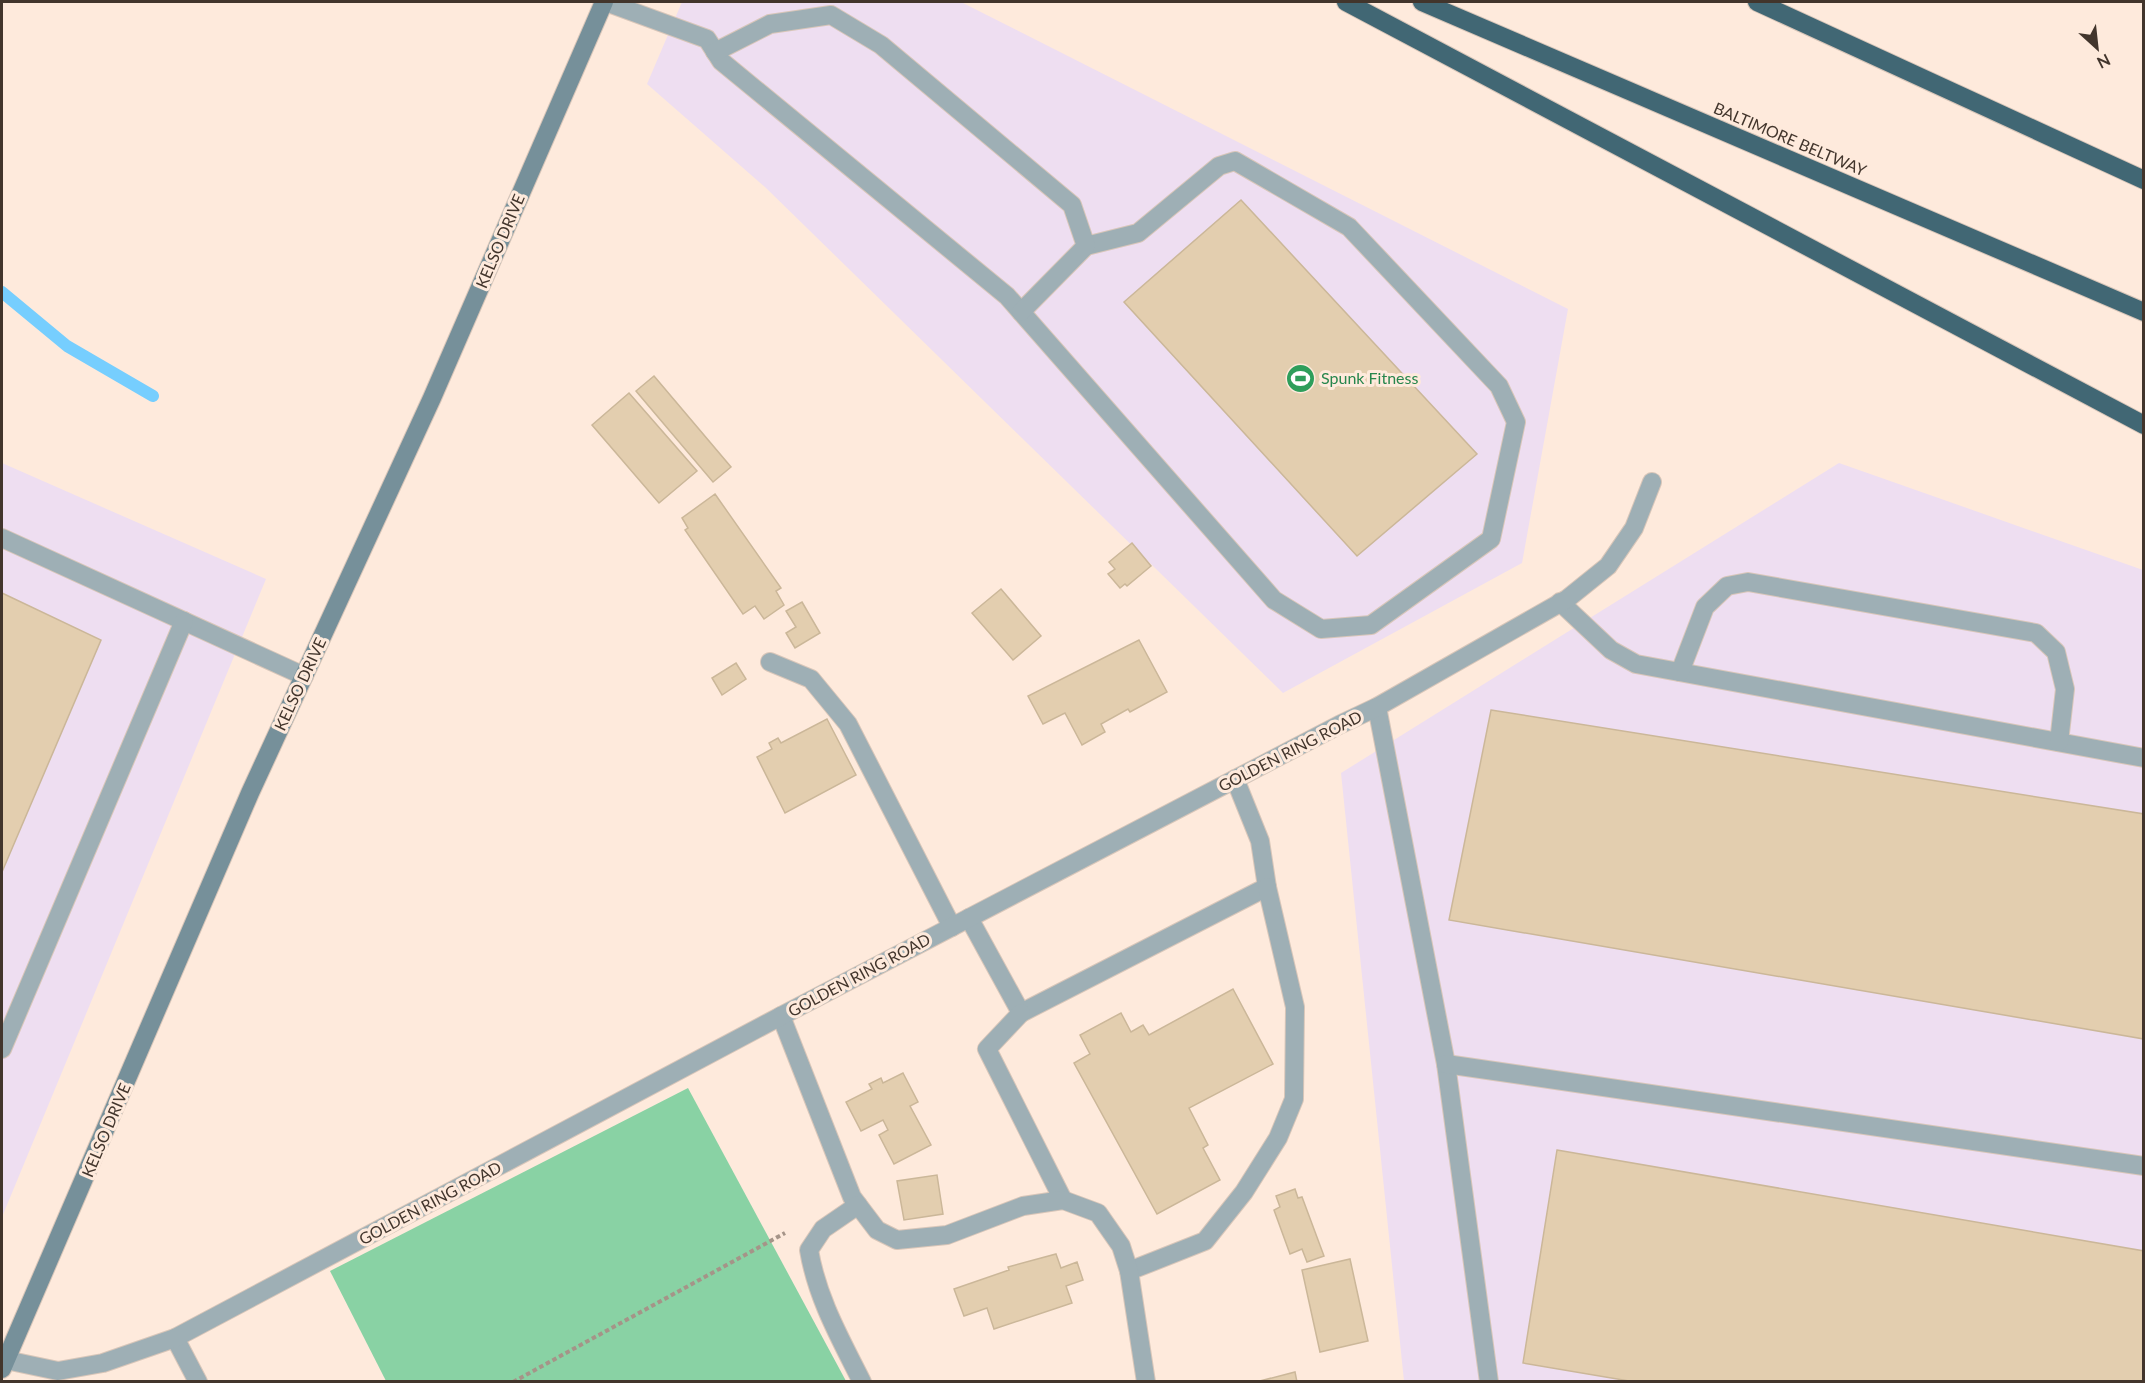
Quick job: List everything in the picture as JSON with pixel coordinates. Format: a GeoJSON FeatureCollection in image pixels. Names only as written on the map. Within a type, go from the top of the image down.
{"type":"FeatureCollection","features":[{"type":"Feature","properties":{"kind":"highway"},"geometry":{"type":"LineString","coordinates":[[1346,2],[2144,425]]}},
{"type":"Feature","properties":{"kind":"highway","name":"BALTIMORE BELTWAY"},"geometry":{"type":"LineString","coordinates":[[1422,2],[2144,312]]}},
{"type":"Feature","properties":{"kind":"highway"},"geometry":{"type":"LineString","coordinates":[[1757,2],[2144,180]]}},
{"type":"Feature","properties":{"kind":"street"},"geometry":{"type":"LineString","coordinates":[[605,2],[707,39],[721,61],[1007,296],[1021,312],[1274,600],[1321,628],[1371,625],[1491,539],[1516,422],[1499,386],[1349,227],[1235,161],[1219,166],[1138,233],[1086,246],[1021,312]]}},
{"type":"Feature","properties":{"kind":"street","name":"KELSO DRIVE"},"geometry":{"type":"LineString","coordinates":[[4,1365],[241,815],[432,398],[605,2]]}},
{"type":"Feature","properties":{"kind":"street"},"geometry":{"type":"LineString","coordinates":[[715,52],[770,24],[831,15],[881,45],[1072,205],[1086,246]]}},
{"type":"Feature","properties":{"kind":"street","name":"GOLDEN RING ROAD"},"geometry":{"type":"LineString","coordinates":[[4,1365],[57,1371],[103,1362],[175,1338],[781,1016],[1377,707],[1560,602],[1608,566],[1635,528],[1652,482]]}},
{"type":"Feature","properties":{"kind":"street"},"geometry":{"type":"LineString","coordinates":[[2,538],[304,676]]}},
{"type":"Feature","properties":{"kind":"street"},"geometry":{"type":"LineString","coordinates":[[1680,672],[1704,607],[1727,586],[1748,582],[2036,633],[2056,652],[2065,689],[2059,742]]}},
{"type":"Feature","properties":{"kind":"street"},"geometry":{"type":"LineString","coordinates":[[1560,602],[1611,650],[1636,664],[2144,758]]}},
{"type":"Feature","properties":{"kind":"street"},"geometry":{"type":"LineString","coordinates":[[2,1049],[184,621]]}},
{"type":"Feature","properties":{"kind":"street"},"geometry":{"type":"LineString","coordinates":[[770,662],[811,679],[848,724],[952,927]]}},
{"type":"Feature","properties":{"kind":"street"},"geometry":{"type":"LineString","coordinates":[[1377,707],[1446,1064],[1489,1382]]}},
{"type":"Feature","properties":{"kind":"street"},"geometry":{"type":"LineString","coordinates":[[1129,1270],[1205,1241],[1244,1192],[1278,1138],[1294,1099],[1295,1007],[1267,887],[1260,841],[1235,779]]}},
{"type":"Feature","properties":{"kind":"street"},"geometry":{"type":"LineString","coordinates":[[1063,1200],[987,1049],[1021,1013],[1267,887]]}},
{"type":"Feature","properties":{"kind":"street"},"geometry":{"type":"LineString","coordinates":[[969,918],[1021,1013]]}},
{"type":"Feature","properties":{"kind":"street"},"geometry":{"type":"LineString","coordinates":[[781,1016],[852,1197],[877,1230],[897,1240],[947,1235],[1023,1206],[1063,1200],[1098,1213],[1121,1246],[1129,1270],[1146,1382]]}},
{"type":"Feature","properties":{"kind":"street"},"geometry":{"type":"LineString","coordinates":[[1446,1064],[2144,1166]]}},
{"type":"Feature","properties":{"kind":"street"},"geometry":{"type":"LineString","coordinates":[[858,1204],[823,1229],[809,1250],[813,1276],[828,1314],[862,1382]]}},
{"type":"Feature","properties":{"kind":"street"},"geometry":{"type":"LineString","coordinates":[[175,1338],[198,1382]]}},
{"type":"Feature","properties":{"kind":"path"},"geometry":{"type":"LineString","coordinates":[[513,1382],[790,1231]]}},
{"type":"Feature","properties":{"kind":"shaded area"},"geometry":{"type":"Polygon","coordinates":[[[682,2],[961,2],[1568,309],[1522,563],[1283,693],[765,187],[647,84],[682,2]]]}},
{"type":"Feature","properties":{"kind":"shaded area"},"geometry":{"type":"Polygon","coordinates":[[[2,463],[266,579],[2,1217],[2,463]]]}},
{"type":"Feature","properties":{"kind":"shaded area"},"geometry":{"type":"Polygon","coordinates":[[[1839,463],[2143,570],[2143,1381],[1404,1381],[1341,773],[1839,463]]]}},
{"type":"Feature","properties":{"kind":"green space"},"geometry":{"type":"Polygon","coordinates":[[[688,1088],[846,1381],[386,1381],[330,1271],[688,1088]]]}},
{"type":"Feature","properties":{"kind":"building","name":"Spunk Fitness"},"geometry":{"type":"Polygon","coordinates":[[[1241,200],[1477,454],[1357,556],[1124,302],[1241,200]]]}},
{"type":"Feature","properties":{"kind":"building"},"geometry":{"type":"Polygon","coordinates":[[[654,376],[731,467],[713,482],[636,391],[654,376]]]}},
{"type":"Feature","properties":{"kind":"building"},"geometry":{"type":"Polygon","coordinates":[[[629,393],[697,471],[659,503],[592,425],[629,393]]]}},
{"type":"Feature","properties":{"kind":"building"},"geometry":{"type":"Polygon","coordinates":[[[715,494],[781,588],[776,591],[784,605],[764,619],[755,606],[743,614],[685,530],[688,528],[682,518],[715,494]]]}},
{"type":"Feature","properties":{"kind":"building"},"geometry":{"type":"Polygon","coordinates":[[[1132,543],[1151,566],[1127,586],[1125,584],[1120,588],[1108,574],[1115,569],[1109,562],[1132,543]]]}},
{"type":"Feature","properties":{"kind":"building"},"geometry":{"type":"Polygon","coordinates":[[[1001,589],[1041,636],[1013,660],[972,613],[1001,589]]]}},
{"type":"Feature","properties":{"kind":"building"},"geometry":{"type":"Polygon","coordinates":[[[2,593],[101,640],[2,872],[2,593]]]}},
{"type":"Feature","properties":{"kind":"building"},"geometry":{"type":"Polygon","coordinates":[[[802,602],[820,633],[795,648],[786,633],[796,627],[786,611],[802,602]]]}},
{"type":"Feature","properties":{"kind":"building"},"geometry":{"type":"Polygon","coordinates":[[[1139,640],[1167,692],[1130,712],[1128,709],[1101,724],[1105,732],[1082,745],[1065,713],[1043,724],[1028,696],[1139,640]]]}},
{"type":"Feature","properties":{"kind":"building"},"geometry":{"type":"Polygon","coordinates":[[[736,663],[746,679],[722,695],[712,678],[736,663]]]}},
{"type":"Feature","properties":{"kind":"building"},"geometry":{"type":"Polygon","coordinates":[[[1491,710],[2144,814],[2144,1039],[1449,920],[1491,710]]]}},
{"type":"Feature","properties":{"kind":"building"},"geometry":{"type":"Polygon","coordinates":[[[827,719],[856,775],[785,813],[757,757],[772,749],[769,743],[778,738],[781,743],[827,719]]]}},
{"type":"Feature","properties":{"kind":"building"},"geometry":{"type":"Polygon","coordinates":[[[1233,989],[1273,1064],[1189,1108],[1208,1145],[1203,1148],[1220,1180],[1157,1214],[1074,1063],[1090,1054],[1080,1035],[1121,1013],[1131,1032],[1143,1025],[1149,1035],[1233,989]]]}},
{"type":"Feature","properties":{"kind":"building"},"geometry":{"type":"Polygon","coordinates":[[[903,1073],[918,1102],[910,1106],[931,1145],[894,1164],[879,1135],[888,1130],[883,1120],[861,1131],[846,1102],[872,1089],[869,1084],[881,1078],[883,1083],[903,1073]]]}},
{"type":"Feature","properties":{"kind":"building"},"geometry":{"type":"Polygon","coordinates":[[[1557,1150],[2144,1251],[2144,1382],[1635,1382],[1523,1363],[1557,1150]]]}},
{"type":"Feature","properties":{"kind":"building"},"geometry":{"type":"Polygon","coordinates":[[[937,1175],[943,1214],[904,1220],[897,1181],[937,1175]]]}},
{"type":"Feature","properties":{"kind":"building"},"geometry":{"type":"Polygon","coordinates":[[[1295,1189],[1298,1198],[1302,1197],[1324,1256],[1307,1262],[1302,1249],[1290,1254],[1274,1210],[1280,1207],[1276,1196],[1295,1189]]]}},
{"type":"Feature","properties":{"kind":"building"},"geometry":{"type":"Polygon","coordinates":[[[1056,1254],[1061,1268],[1077,1262],[1083,1280],[1066,1286],[1072,1303],[994,1329],[987,1308],[964,1316],[954,1289],[1009,1270],[1008,1267],[1056,1254]]]}},
{"type":"Feature","properties":{"kind":"building"},"geometry":{"type":"Polygon","coordinates":[[[1350,1259],[1368,1341],[1320,1352],[1302,1270],[1350,1259]]]}},
{"type":"Feature","properties":{"kind":"building"},"geometry":{"type":"Polygon","coordinates":[[[1295,1372],[1297,1382],[1256,1382],[1295,1372]]]}},
{"type":"Feature","properties":{"kind":"waterway"},"geometry":{"type":"LineString","coordinates":[[2,292],[67,346],[153,396]]}},
{"type":"Feature","properties":{"kind":"place","name":"Spunk Fitness"},"geometry":{"type":"Point","coordinates":[1300,378]}}]}
